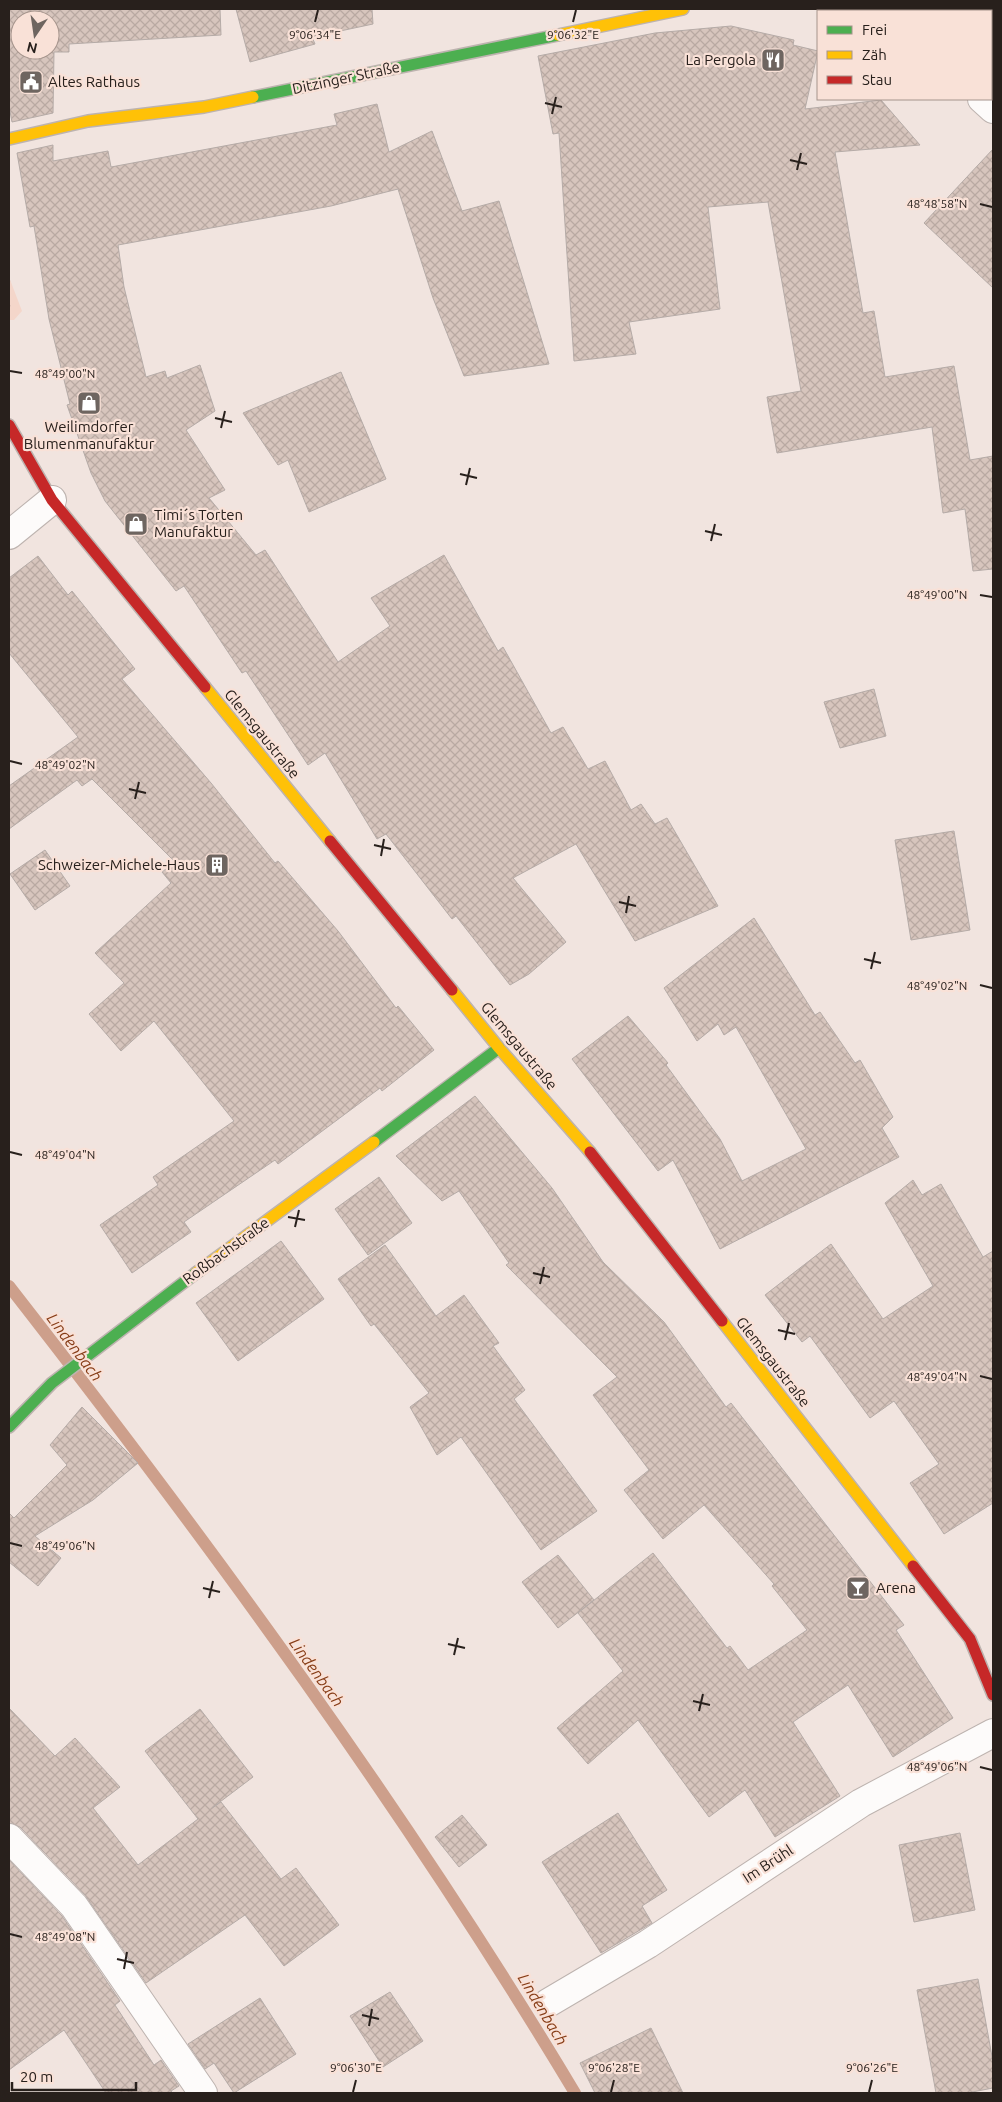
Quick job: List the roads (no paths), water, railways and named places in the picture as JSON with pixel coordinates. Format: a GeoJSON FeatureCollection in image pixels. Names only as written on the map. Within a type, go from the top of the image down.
{"type":"FeatureCollection","features":[{"type":"Feature","properties":{"kind":"main road","name":"Ditzinger Straße"},"geometry":{"type":"LineString","coordinates":[[9,139],[88,121],[204,107],[683,9]]}},
{"type":"Feature","properties":{"kind":"main road","name":"Glemsgaustraße"},"geometry":{"type":"LineString","coordinates":[[9,425],[52,500],[499,1048],[594,1156],[970,1638],[993,1695]]}},
{"type":"Feature","properties":{"kind":"main road","name":"Roßbachstraße"},"geometry":{"type":"LineString","coordinates":[[9,1427],[52,1383],[114,1334],[467,1074],[499,1048]]}},
{"type":"Feature","properties":{"kind":"street"},"geometry":{"type":"LineString","coordinates":[[983,100],[993,109]]}},
{"type":"Feature","properties":{"kind":"street"},"geometry":{"type":"LineString","coordinates":[[9,535],[52,500]]}},
{"type":"Feature","properties":{"kind":"street","name":"Im Brühl"},"geometry":{"type":"LineString","coordinates":[[548,2003],[648,1944],[861,1803],[993,1733]]}},
{"type":"Feature","properties":{"kind":"street"},"geometry":{"type":"LineString","coordinates":[[9,1838],[74,1906],[203,2093]]}},
{"type":"Feature","properties":{"kind":"waterway","name":"Lindenbach"},"geometry":{"type":"LineString","coordinates":[[9,1286],[159,1482],[375,1782],[444,1884],[575,2093]]}},
{"type":"Feature","properties":{"kind":"place","name":"La Pergola"},"geometry":{"type":"Point","coordinates":[773,60]}},
{"type":"Feature","properties":{"kind":"place","name":"Altes Rathaus"},"geometry":{"type":"Point","coordinates":[31,82]}},
{"type":"Feature","properties":{"kind":"place","name":"Weilimdorfer Blumenmanufaktur"},"geometry":{"type":"Point","coordinates":[89,403]}},
{"type":"Feature","properties":{"kind":"place","name":"Timi´s Torten Manufaktur"},"geometry":{"type":"Point","coordinates":[136,524]}},
{"type":"Feature","properties":{"kind":"place","name":"Schweizer-Michele-Haus"},"geometry":{"type":"Point","coordinates":[217,865]}},
{"type":"Feature","properties":{"kind":"place","name":"Arena"},"geometry":{"type":"Point","coordinates":[858,1588]}}]}
